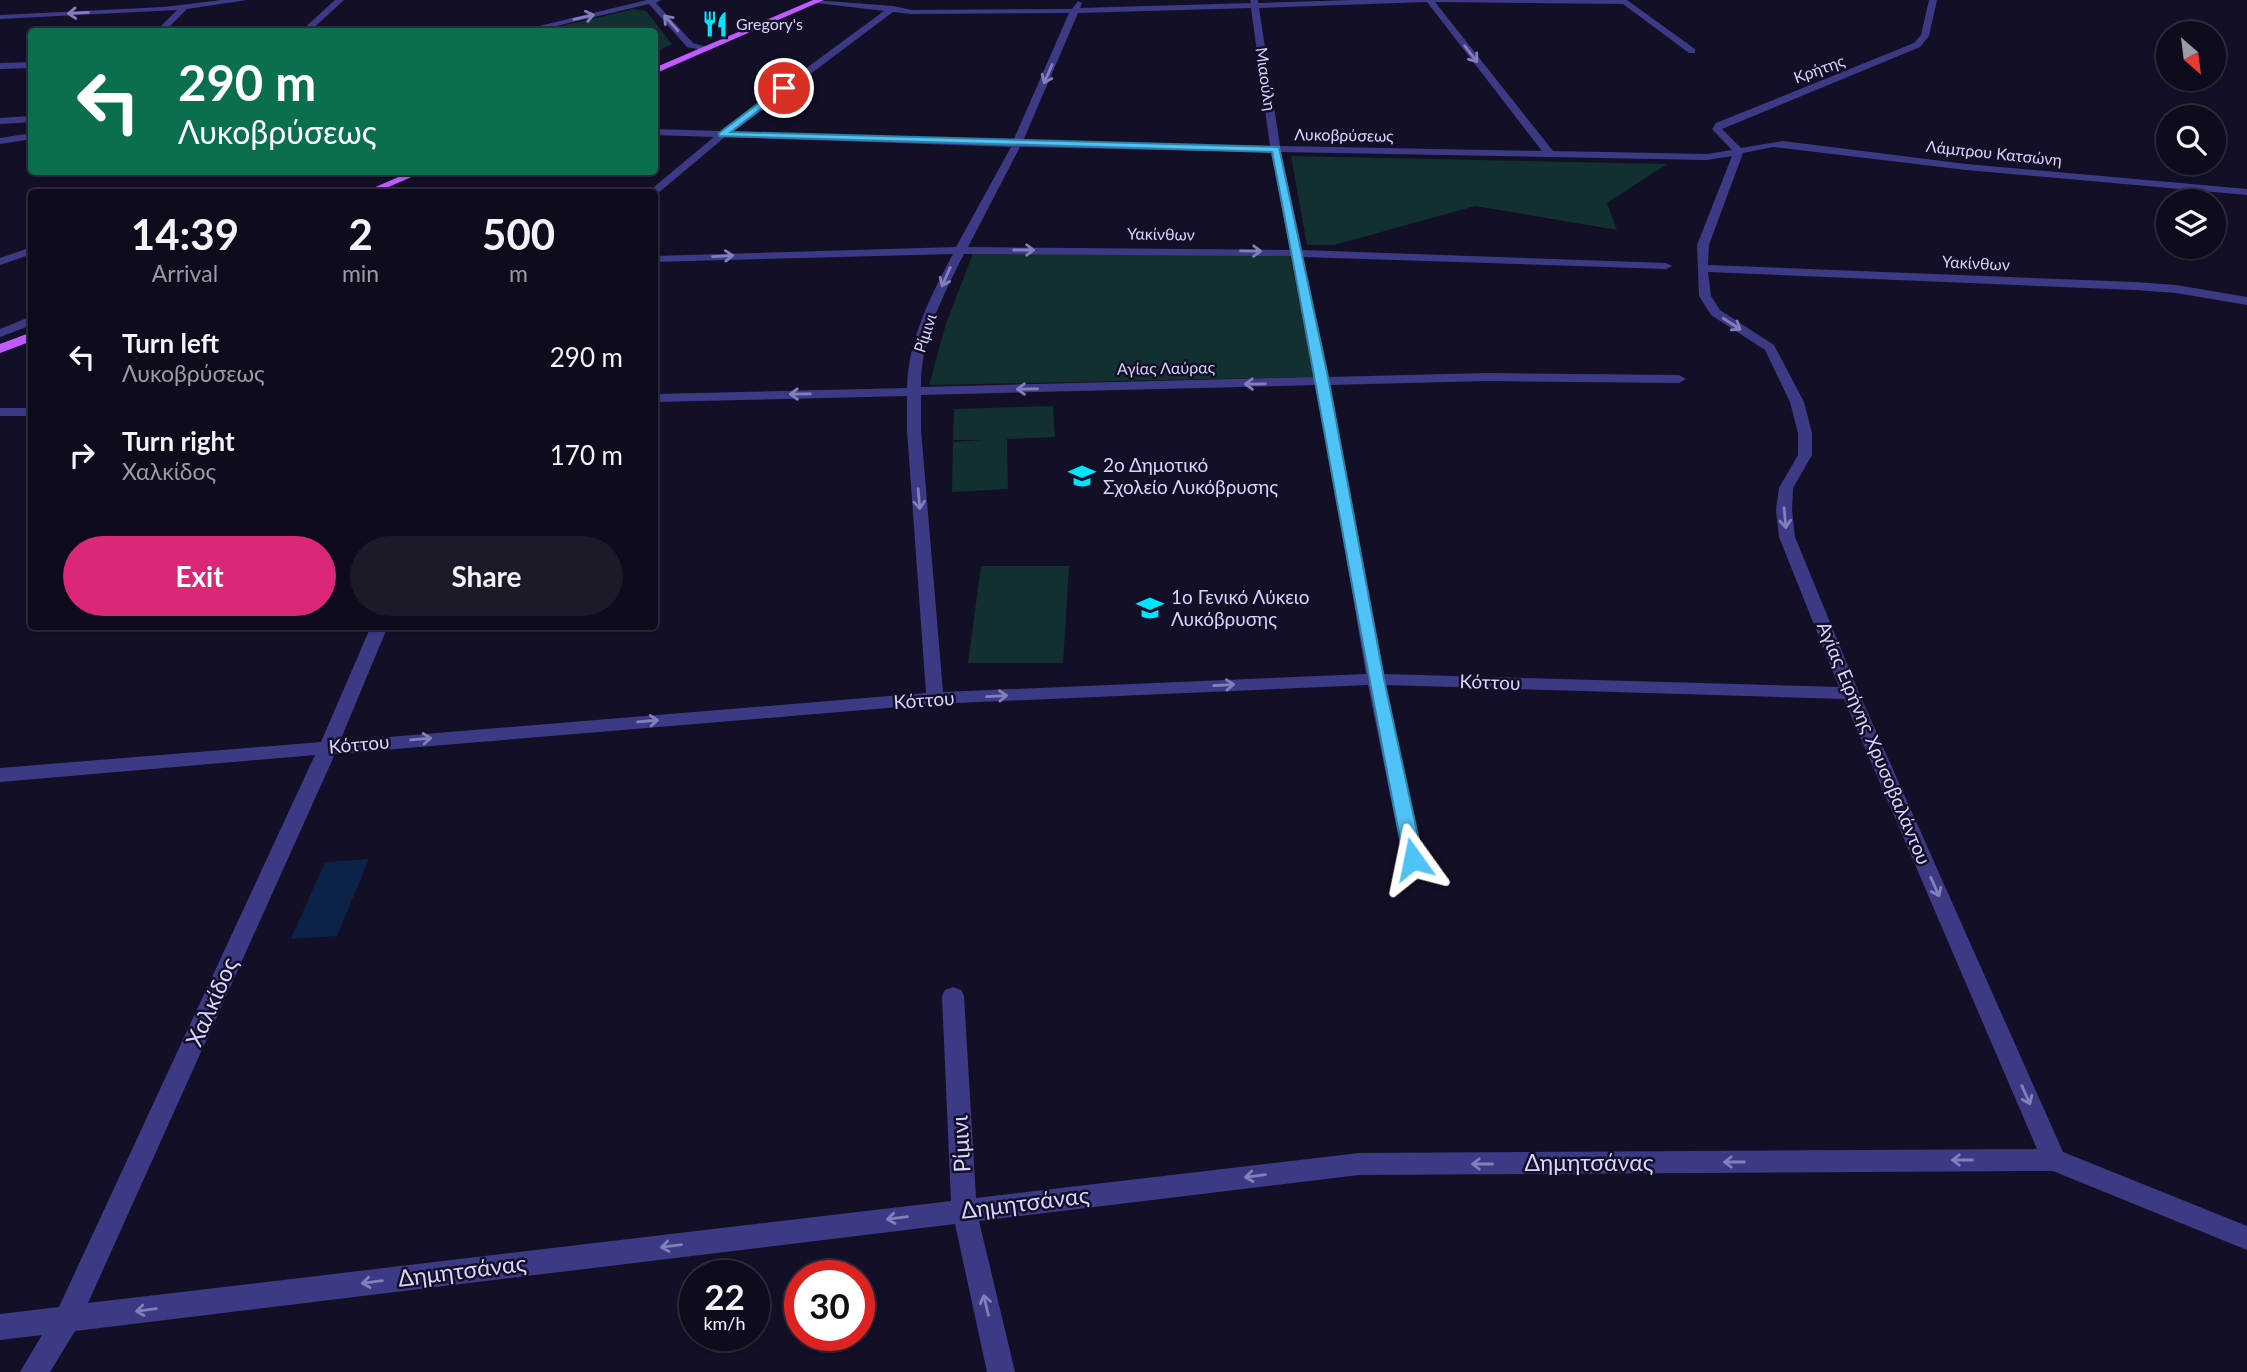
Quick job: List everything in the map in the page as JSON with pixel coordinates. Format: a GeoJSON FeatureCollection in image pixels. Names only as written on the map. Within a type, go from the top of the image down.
{"type":"FeatureCollection","features":[{"type":"Feature","properties":{"kind":"main road"},"geometry":{"type":"LineString","coordinates":[[658,69],[818,1]]}},
{"type":"Feature","properties":{"kind":"main road"},"geometry":{"type":"LineString","coordinates":[[376,189],[411,175]]}},
{"type":"Feature","properties":{"kind":"main road"},"geometry":{"type":"LineString","coordinates":[[0,349],[28,338]]}},
{"type":"Feature","properties":{"kind":"street"},"geometry":{"type":"LineString","coordinates":[[163,28],[191,0]]}},
{"type":"Feature","properties":{"kind":"street"},"geometry":{"type":"LineString","coordinates":[[0,17],[184,7],[243,0]]}},
{"type":"Feature","properties":{"kind":"street"},"geometry":{"type":"LineString","coordinates":[[308,28],[340,0]]}},
{"type":"Feature","properties":{"kind":"street"},"geometry":{"type":"LineString","coordinates":[[657,189],[722,135],[904,0]]}},
{"type":"Feature","properties":{"kind":"street"},"geometry":{"type":"LineString","coordinates":[[818,1],[888,10],[1429,0],[1623,1],[1692,51]]}},
{"type":"Feature","properties":{"kind":"street"},"geometry":{"type":"LineString","coordinates":[[1429,0],[1550,154]]}},
{"type":"Feature","properties":{"kind":"street","name":"Κρήτης"},"geometry":{"type":"LineString","coordinates":[[1739,152],[1717,129],[1719,125],[1917,45],[1925,36],[1933,0]]}},
{"type":"Feature","properties":{"kind":"street"},"geometry":{"type":"LineString","coordinates":[[536,28],[654,1],[690,45],[704,49]]}},
{"type":"Feature","properties":{"kind":"street","name":"Μιαούλη"},"geometry":{"type":"LineString","coordinates":[[1254,3],[1276,149],[1323,382],[1376,679],[1413,859]]}},
{"type":"Feature","properties":{"kind":"street","name":"Ρίμινι"},"geometry":{"type":"LineString","coordinates":[[935,698],[912,391],[914,367],[924,328],[959,250],[1017,144],[1077,6]]}},
{"type":"Feature","properties":{"kind":"street"},"geometry":{"type":"LineString","coordinates":[[0,66],[28,65]]}},
{"type":"Feature","properties":{"kind":"street"},"geometry":{"type":"LineString","coordinates":[[0,121],[28,119]]}},
{"type":"Feature","properties":{"kind":"street","name":"Λυκοβρύσεως"},"geometry":{"type":"LineString","coordinates":[[658,132],[1017,144],[1707,157],[1739,152]]}},
{"type":"Feature","properties":{"kind":"street"},"geometry":{"type":"LineString","coordinates":[[0,141],[28,137]]}},
{"type":"Feature","properties":{"kind":"street","name":"Λάμπρου Κατσώνη"},"geometry":{"type":"LineString","coordinates":[[1739,152],[1765,144],[1794,145],[1978,168],[2247,192]]}},
{"type":"Feature","properties":{"kind":"street","name":"Αγίας Ειρήνης Χρυσοβαλάντου"},"geometry":{"type":"LineString","coordinates":[[1739,152],[1703,246],[1705,296],[1715,312],[1770,348],[1797,401],[1805,433],[1805,455],[1786,488],[1783,510],[1787,537],[1850,693],[2054,1160]]}},
{"type":"Feature","properties":{"kind":"street","name":"Υακίνθων"},"geometry":{"type":"LineString","coordinates":[[658,259],[767,253],[959,250],[1297,252],[1666,266]]}},
{"type":"Feature","properties":{"kind":"street"},"geometry":{"type":"LineString","coordinates":[[0,262],[28,252]]}},
{"type":"Feature","properties":{"kind":"street","name":"Υακίνθων"},"geometry":{"type":"LineString","coordinates":[[1702,268],[2136,286],[2247,300]]}},
{"type":"Feature","properties":{"kind":"street"},"geometry":{"type":"LineString","coordinates":[[0,333],[28,322]]}},
{"type":"Feature","properties":{"kind":"street","name":"Αγίας Λαύρας"},"geometry":{"type":"LineString","coordinates":[[658,398],[1487,377],[1679,379]]}},
{"type":"Feature","properties":{"kind":"street"},"geometry":{"type":"LineString","coordinates":[[0,412],[28,412]]}},
{"type":"Feature","properties":{"kind":"street","name":"Χαλκίδος"},"geometry":{"type":"LineString","coordinates":[[34,1372],[67,1320],[329,746],[378,630]]}},
{"type":"Feature","properties":{"kind":"street","name":"Κόττου"},"geometry":{"type":"LineString","coordinates":[[0,775],[935,698],[1376,679],[1850,693]]}},
{"type":"Feature","properties":{"kind":"street","name":"Ρίμινι"},"geometry":{"type":"LineString","coordinates":[[953,996],[964,1210],[1001,1372]]}},
{"type":"Feature","properties":{"kind":"street"},"geometry":{"type":"LineString","coordinates":[[2054,1160],[2247,1238]]}},
{"type":"Feature","properties":{"kind":"street","name":"Δημητσάνας"},"geometry":{"type":"LineString","coordinates":[[0,1328],[1359,1164],[2054,1160]]}},
{"type":"Feature","properties":{"kind":"green space"},"geometry":{"type":"Polygon","coordinates":[[[634,9],[646,11],[672,44],[658,51],[658,28],[553,28],[634,9]]]}},
{"type":"Feature","properties":{"kind":"green space"},"geometry":{"type":"Polygon","coordinates":[[[1291,156],[1667,164],[1607,203],[1617,230],[1475,206],[1334,245],[1307,245],[1291,156]]]}},
{"type":"Feature","properties":{"kind":"green space"},"geometry":{"type":"Polygon","coordinates":[[[973,253],[1290,256],[1314,377],[929,385],[945,327],[973,253]]]}},
{"type":"Feature","properties":{"kind":"green space"},"geometry":{"type":"Polygon","coordinates":[[[1053,406],[1055,437],[1007,439],[1008,489],[952,492],[953,442],[982,440],[953,440],[954,409],[1053,406]]]}},
{"type":"Feature","properties":{"kind":"green space"},"geometry":{"type":"Polygon","coordinates":[[[981,566],[1069,566],[1063,663],[968,663],[981,566]]]}},
{"type":"Feature","properties":{"kind":"water"},"geometry":{"type":"Polygon","coordinates":[[[369,859],[337,936],[291,939],[325,862],[369,859]]]}},
{"type":"Feature","properties":{"kind":"place","name":"Gregory's"},"geometry":{"type":"Point","coordinates":[715,24]}},
{"type":"Feature","properties":{"kind":"place","name":"2ο Δημοτικό Σχολείο Λυκόβρυσης"},"geometry":{"type":"Point","coordinates":[1082,476]}},
{"type":"Feature","properties":{"kind":"place","name":"1ο Γενικό Λύκειο Λυκόβρυσης"},"geometry":{"type":"Point","coordinates":[1150,608]}},
{"type":"Feature","properties":{"kind":"route"},"geometry":{"type":"LineString","coordinates":[[784,88],[722,135],[1276,149],[1323,382],[1376,679],[1413,859]]}}]}
